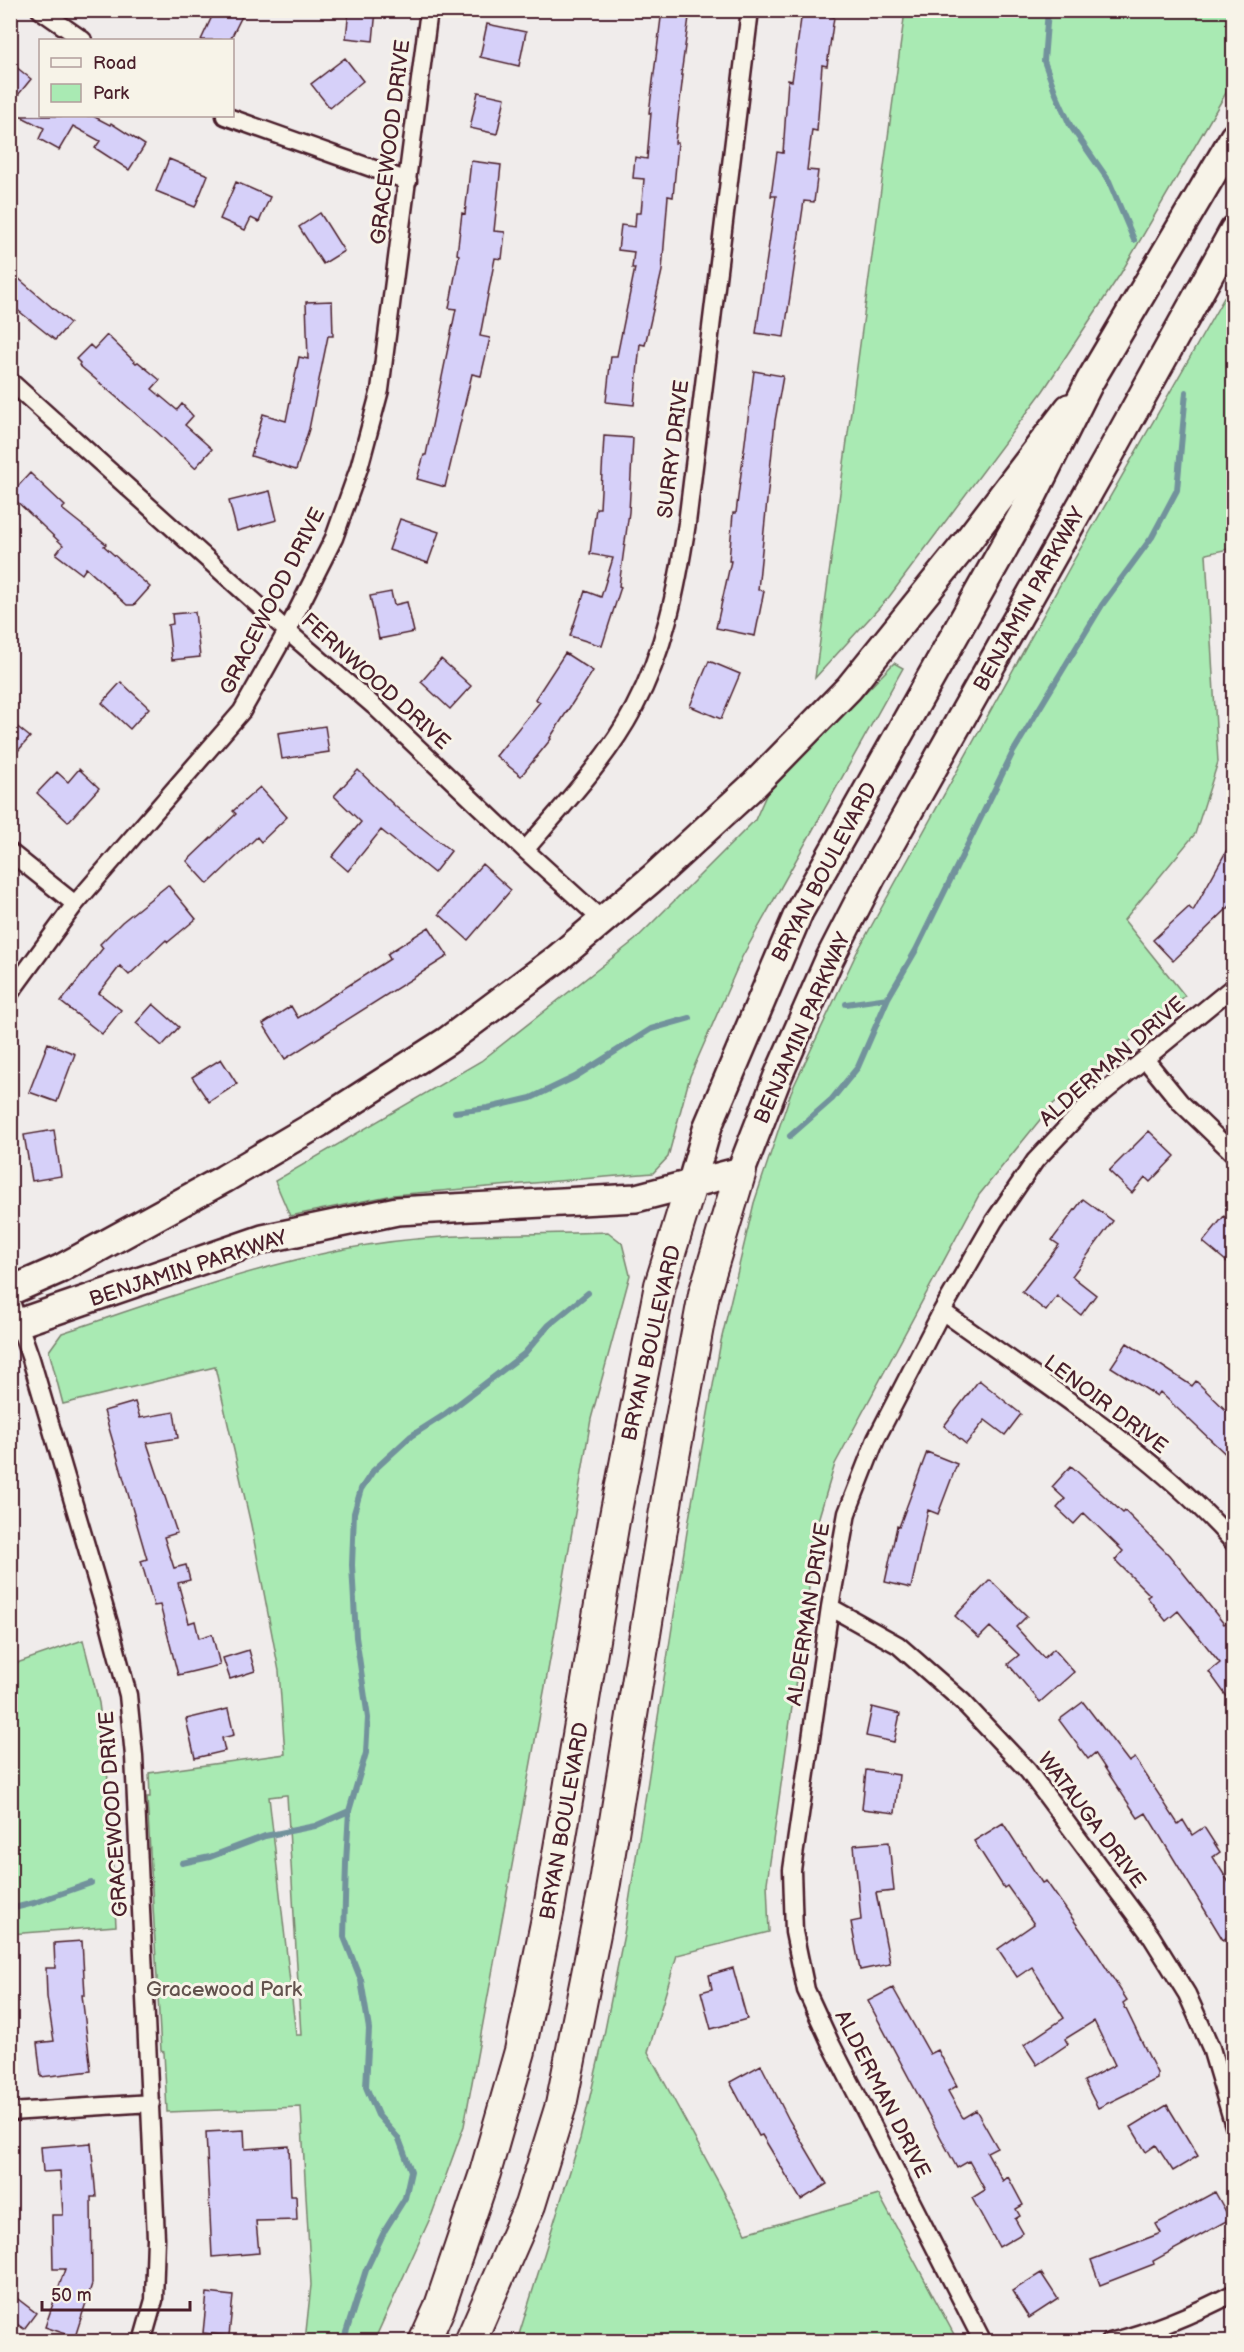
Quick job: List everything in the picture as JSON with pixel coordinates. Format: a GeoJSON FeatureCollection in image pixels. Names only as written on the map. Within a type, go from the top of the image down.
{"type":"FeatureCollection","features":[{"type":"Feature","properties":{"kind":"highway","name":"BRYAN BOULEVARD"},"geometry":{"type":"LineString","coordinates":[[471,2342],[530,2205],[561,2105],[606,1883],[671,1473],[704,1294],[741,1171]]}},
{"type":"Feature","properties":{"kind":"highway","name":"BRYAN BOULEVARD"},"geometry":{"type":"LineString","coordinates":[[424,2342],[450,2279],[488,2164],[520,2051],[549,1908],[616,1510],[660,1285],[691,1185]]}},
{"type":"Feature","properties":{"kind":"highway"},"geometry":{"type":"LineString","coordinates":[[492,2342],[518,2255],[530,2205]]}},
{"type":"Feature","properties":{"kind":"highway"},"geometry":{"type":"LineString","coordinates":[[406,2342],[424,2306],[450,2279]]}},
{"type":"Feature","properties":{"kind":"main road","name":"BENJAMIN PARKWAY"},"geometry":{"type":"LineString","coordinates":[[10,1291],[60,1269],[224,1179],[319,1124],[447,1041],[558,958],[654,877],[755,783],[849,688],[966,543],[1090,381],[1233,137]]}},
{"type":"Feature","properties":{"kind":"main road","name":"BENJAMIN PARKWAY"},"geometry":{"type":"LineString","coordinates":[[13,1316],[70,1307],[157,1274],[263,1239],[397,1211],[636,1198],[741,1171],[778,1076],[829,960],[871,878],[1109,456],[1233,230]]}},
{"type":"Feature","properties":{"kind":"main road","name":"BRYAN BOULEVARD"},"geometry":{"type":"LineString","coordinates":[[691,1185],[708,1126],[799,912],[1029,503],[1090,381]]}},
{"type":"Feature","properties":{"kind":"street"},"geometry":{"type":"LineString","coordinates":[[40,10],[82,39]]}},
{"type":"Feature","properties":{"kind":"street","name":"GRACEWOOD DRIVE"},"geometry":{"type":"LineString","coordinates":[[10,993],[75,904],[242,711],[287,631],[334,538],[359,468],[380,390],[429,10]]}},
{"type":"Feature","properties":{"kind":"street","name":"SURRY DRIVE"},"geometry":{"type":"LineString","coordinates":[[525,850],[591,772],[634,709],[659,651],[676,591],[689,512],[750,10]]}},
{"type":"Feature","properties":{"kind":"street"},"geometry":{"type":"LineString","coordinates":[[228,117],[408,181]]}},
{"type":"Feature","properties":{"kind":"street","name":"FERNWOOD DRIVE"},"geometry":{"type":"LineString","coordinates":[[10,381],[287,631],[374,706],[602,920]]}},
{"type":"Feature","properties":{"kind":"street"},"geometry":{"type":"LineString","coordinates":[[10,852],[75,904]]}},
{"type":"Feature","properties":{"kind":"street","name":"ALDERMAN DRIVE"},"geometry":{"type":"LineString","coordinates":[[983,2342],[830,2042],[806,1990],[794,1932],[792,1870],[830,1607],[847,1514],[876,1439],[942,1311],[994,1221],[1035,1161],[1085,1108],[1233,986]]}},
{"type":"Feature","properties":{"kind":"street"},"geometry":{"type":"LineString","coordinates":[[1145,1059],[1180,1102],[1233,1154]]}},
{"type":"Feature","properties":{"kind":"street","name":"LENOIR DRIVE"},"geometry":{"type":"LineString","coordinates":[[942,1311],[1132,1448],[1214,1521],[1233,1543]]}},
{"type":"Feature","properties":{"kind":"street","name":"GRACEWOOD DRIVE"},"geometry":{"type":"LineString","coordinates":[[13,1316],[109,1623],[128,1695],[134,1756],[156,2238],[154,2300],[142,2342]]}},
{"type":"Feature","properties":{"kind":"street","name":"WATAUGA DRIVE"},"geometry":{"type":"LineString","coordinates":[[830,1607],[898,1645],[963,1702],[1028,1771],[1151,1936],[1186,1994],[1211,2048],[1233,2126]]}},
{"type":"Feature","properties":{"kind":"street"},"geometry":{"type":"LineString","coordinates":[[10,2112],[151,2103]]}},
{"type":"Feature","properties":{"kind":"street"},"geometry":{"type":"LineString","coordinates":[[1110,2342],[1139,2335],[1196,2313],[1233,2293]]}},
{"type":"Feature","properties":{"kind":"green space"},"geometry":{"type":"Polygon","coordinates":[[[905,11],[1233,11],[1233,81],[1121,273],[1043,391],[889,597],[815,678],[905,11]]]}},
{"type":"Feature","properties":{"kind":"green space"},"geometry":{"type":"Polygon","coordinates":[[[1233,282],[1233,548],[1206,554],[1218,762],[1195,834],[1124,920],[1185,996],[1052,1105],[979,1195],[835,1464],[819,1517],[767,1883],[769,1932],[677,1955],[648,2052],[746,2233],[879,2195],[957,2340],[517,2341],[580,2139],[602,2045],[624,1934],[689,1519],[721,1341],[754,1203],[791,1092],[857,952],[1071,565],[1233,282]]]}},
{"type":"Feature","properties":{"kind":"green space"},"geometry":{"type":"Polygon","coordinates":[[[894,663],[903,668],[742,957],[690,1076],[668,1157],[653,1173],[393,1195],[290,1216],[275,1181],[481,1061],[635,940],[755,820],[767,793],[894,663]]]}},
{"type":"Feature","properties":{"kind":"green space","name":"Gracewood Park"},"geometry":{"type":"Polygon","coordinates":[[[608,1232],[622,1243],[630,1275],[591,1419],[551,1654],[464,2126],[432,2214],[374,2341],[305,2341],[311,2285],[301,2107],[167,2112],[164,2052],[161,2051],[147,1797],[150,1797],[149,1773],[285,1754],[279,1671],[251,1525],[215,1367],[63,1404],[49,1351],[62,1333],[202,1286],[345,1249],[443,1237],[608,1232]],[[287,1795],[269,1797],[296,2035],[301,2035],[287,1795]]]}},
{"type":"Feature","properties":{"kind":"green space"},"geometry":{"type":"Polygon","coordinates":[[[83,1640],[99,1703],[107,1766],[116,1926],[11,1934],[11,1665],[83,1640]]]}},
{"type":"Feature","properties":{"kind":"building"},"geometry":{"type":"Polygon","coordinates":[[[215,10],[231,10],[242,16],[230,39],[201,39],[215,10]]]}},
{"type":"Feature","properties":{"kind":"building"},"geometry":{"type":"Polygon","coordinates":[[[349,10],[376,10],[373,41],[346,38],[349,10]]]}},
{"type":"Feature","properties":{"kind":"building"},"geometry":{"type":"Polygon","coordinates":[[[662,10],[690,10],[681,75],[683,75],[675,143],[678,143],[673,197],[668,196],[662,271],[645,345],[640,344],[634,405],[606,402],[611,356],[617,356],[635,268],[632,268],[634,252],[618,250],[621,225],[635,227],[636,213],[641,213],[644,179],[633,178],[635,157],[647,159],[651,113],[649,113],[662,10]]]}},
{"type":"Feature","properties":{"kind":"building"},"geometry":{"type":"Polygon","coordinates":[[[802,12],[834,17],[827,66],[822,65],[817,131],[812,130],[807,170],[818,171],[814,202],[804,201],[784,337],[756,333],[776,196],[771,196],[777,152],[783,153],[788,80],[792,81],[802,12]]]}},
{"type":"Feature","properties":{"kind":"building"},"geometry":{"type":"Polygon","coordinates":[[[487,24],[526,32],[519,66],[480,57],[487,24]]]}},
{"type":"Feature","properties":{"kind":"building"},"geometry":{"type":"Polygon","coordinates":[[[345,58],[363,81],[330,108],[311,84],[345,58]]]}},
{"type":"Feature","properties":{"kind":"building"},"geometry":{"type":"Polygon","coordinates":[[[10,62],[31,79],[10,105],[10,62]]]}},
{"type":"Feature","properties":{"kind":"building"},"geometry":{"type":"Polygon","coordinates":[[[478,92],[505,98],[497,134],[470,128],[478,92]]]}},
{"type":"Feature","properties":{"kind":"building"},"geometry":{"type":"Polygon","coordinates":[[[20,116],[95,117],[110,125],[111,123],[145,145],[129,170],[95,148],[100,141],[73,126],[59,150],[39,139],[44,128],[20,116]]]}},
{"type":"Feature","properties":{"kind":"building"},"geometry":{"type":"Polygon","coordinates":[[[169,159],[208,175],[195,207],[156,191],[169,159]]]}},
{"type":"Feature","properties":{"kind":"building"},"geometry":{"type":"Polygon","coordinates":[[[471,161],[501,165],[494,231],[505,232],[502,259],[495,258],[480,336],[490,338],[481,376],[472,374],[445,487],[417,479],[424,455],[426,455],[456,309],[449,308],[459,255],[457,254],[462,213],[465,214],[471,161]]]}},
{"type":"Feature","properties":{"kind":"building"},"geometry":{"type":"Polygon","coordinates":[[[236,182],[270,197],[259,222],[251,218],[245,230],[220,219],[236,182]]]}},
{"type":"Feature","properties":{"kind":"building"},"geometry":{"type":"Polygon","coordinates":[[[320,213],[344,251],[323,264],[299,227],[320,213]]]}},
{"type":"Feature","properties":{"kind":"building"},"geometry":{"type":"Polygon","coordinates":[[[10,271],[70,323],[55,340],[10,304],[10,271]]]}},
{"type":"Feature","properties":{"kind":"building"},"geometry":{"type":"Polygon","coordinates":[[[332,301],[333,336],[328,336],[309,429],[296,470],[251,456],[263,414],[286,421],[299,357],[308,359],[306,302],[332,301]]]}},
{"type":"Feature","properties":{"kind":"building"},"geometry":{"type":"Polygon","coordinates":[[[107,335],[136,363],[138,362],[160,380],[152,389],[177,410],[182,404],[193,416],[185,425],[212,449],[195,468],[79,365],[76,359],[90,345],[94,349],[107,335]]]}},
{"type":"Feature","properties":{"kind":"building"},"geometry":{"type":"Polygon","coordinates":[[[754,371],[783,376],[775,421],[758,590],[764,591],[755,636],[716,628],[731,561],[729,561],[733,513],[736,513],[754,371]]]}},
{"type":"Feature","properties":{"kind":"building"},"geometry":{"type":"Polygon","coordinates":[[[604,436],[633,438],[629,512],[619,586],[621,587],[602,646],[570,636],[585,591],[601,597],[613,558],[590,554],[596,508],[600,508],[604,436]]]}},
{"type":"Feature","properties":{"kind":"building"},"geometry":{"type":"Polygon","coordinates":[[[30,473],[65,506],[62,509],[106,544],[104,546],[150,587],[134,605],[127,605],[86,568],[82,574],[56,554],[63,545],[10,495],[30,473]]]}},
{"type":"Feature","properties":{"kind":"building"},"geometry":{"type":"Polygon","coordinates":[[[270,491],[277,520],[237,531],[229,501],[270,491]]]}},
{"type":"Feature","properties":{"kind":"building"},"geometry":{"type":"Polygon","coordinates":[[[400,519],[439,532],[428,563],[389,550],[400,519]]]}},
{"type":"Feature","properties":{"kind":"building"},"geometry":{"type":"Polygon","coordinates":[[[391,592],[394,605],[407,602],[414,632],[379,639],[370,596],[391,592]]]}},
{"type":"Feature","properties":{"kind":"building"},"geometry":{"type":"Polygon","coordinates":[[[195,612],[200,657],[172,660],[168,625],[173,624],[172,614],[195,612]]]}},
{"type":"Feature","properties":{"kind":"building"},"geometry":{"type":"Polygon","coordinates":[[[565,653],[593,671],[551,739],[521,776],[496,756],[540,702],[535,699],[565,653]]]}},
{"type":"Feature","properties":{"kind":"building"},"geometry":{"type":"Polygon","coordinates":[[[441,659],[471,686],[450,709],[421,682],[441,659]]]}},
{"type":"Feature","properties":{"kind":"building"},"geometry":{"type":"Polygon","coordinates":[[[709,661],[740,674],[721,719],[690,706],[709,661]]]}},
{"type":"Feature","properties":{"kind":"building"},"geometry":{"type":"Polygon","coordinates":[[[121,682],[149,708],[130,729],[102,703],[121,682]]]}},
{"type":"Feature","properties":{"kind":"building"},"geometry":{"type":"Polygon","coordinates":[[[10,721],[30,737],[10,760],[10,721]]]}},
{"type":"Feature","properties":{"kind":"building"},"geometry":{"type":"Polygon","coordinates":[[[325,726],[329,752],[282,759],[278,733],[325,726]]]}},
{"type":"Feature","properties":{"kind":"building"},"geometry":{"type":"Polygon","coordinates":[[[79,769],[99,788],[68,822],[37,793],[57,772],[68,782],[79,769]]]}},
{"type":"Feature","properties":{"kind":"building"},"geometry":{"type":"Polygon","coordinates":[[[358,770],[396,807],[451,851],[434,873],[381,830],[348,871],[332,857],[361,822],[334,796],[358,770]]]}},
{"type":"Feature","properties":{"kind":"building"},"geometry":{"type":"Polygon","coordinates":[[[260,787],[287,817],[261,842],[257,837],[208,884],[187,861],[236,814],[233,811],[260,787]]]}},
{"type":"Feature","properties":{"kind":"building"},"geometry":{"type":"Polygon","coordinates":[[[1233,839],[1233,900],[1230,906],[1173,961],[1153,940],[1189,907],[1193,911],[1233,839]]]}},
{"type":"Feature","properties":{"kind":"building"},"geometry":{"type":"Polygon","coordinates":[[[482,864],[511,890],[468,940],[439,914],[482,864]]]}},
{"type":"Feature","properties":{"kind":"building"},"geometry":{"type":"Polygon","coordinates":[[[168,885],[196,919],[168,942],[166,940],[129,975],[120,966],[99,993],[121,1010],[102,1034],[61,1002],[103,948],[100,944],[122,922],[168,885]]]}},
{"type":"Feature","properties":{"kind":"building"},"geometry":{"type":"Polygon","coordinates":[[[429,927],[448,956],[285,1059],[263,1024],[291,1006],[298,1018],[390,959],[387,954],[429,927]]]}},
{"type":"Feature","properties":{"kind":"building"},"geometry":{"type":"Polygon","coordinates":[[[153,1004],[179,1027],[162,1046],[136,1023],[153,1004]]]}},
{"type":"Feature","properties":{"kind":"building"},"geometry":{"type":"Polygon","coordinates":[[[48,1043],[75,1054],[57,1102],[29,1092],[48,1043]]]}},
{"type":"Feature","properties":{"kind":"building"},"geometry":{"type":"Polygon","coordinates":[[[221,1059],[237,1084],[209,1102],[192,1077],[221,1059]]]}},
{"type":"Feature","properties":{"kind":"building"},"geometry":{"type":"Polygon","coordinates":[[[54,1130],[61,1176],[32,1181],[24,1135],[54,1130]]]}},
{"type":"Feature","properties":{"kind":"building"},"geometry":{"type":"Polygon","coordinates":[[[1149,1131],[1175,1156],[1150,1182],[1145,1177],[1132,1193],[1109,1171],[1149,1131]]]}},
{"type":"Feature","properties":{"kind":"building"},"geometry":{"type":"Polygon","coordinates":[[[1083,1199],[1113,1221],[1072,1276],[1096,1295],[1081,1315],[1057,1296],[1046,1311],[1022,1292],[1059,1245],[1052,1240],[1083,1199]]]}},
{"type":"Feature","properties":{"kind":"building"},"geometry":{"type":"Polygon","coordinates":[[[1224,1216],[1233,1224],[1233,1267],[1203,1242],[1224,1216]]]}},
{"type":"Feature","properties":{"kind":"building"},"geometry":{"type":"Polygon","coordinates":[[[1127,1343],[1192,1386],[1196,1381],[1233,1417],[1233,1461],[1160,1392],[1157,1396],[1111,1367],[1127,1343]]]}},
{"type":"Feature","properties":{"kind":"building"},"geometry":{"type":"Polygon","coordinates":[[[979,1380],[1021,1414],[1005,1435],[985,1420],[966,1444],[944,1426],[979,1380]]]}},
{"type":"Feature","properties":{"kind":"building"},"geometry":{"type":"Polygon","coordinates":[[[135,1402],[140,1418],[174,1412],[178,1438],[147,1443],[177,1533],[164,1537],[174,1568],[186,1565],[190,1580],[178,1583],[189,1623],[195,1621],[199,1638],[212,1634],[220,1665],[178,1675],[160,1605],[154,1606],[141,1561],[147,1559],[104,1411],[135,1402]]]}},
{"type":"Feature","properties":{"kind":"building"},"geometry":{"type":"Polygon","coordinates":[[[927,1452],[957,1464],[938,1514],[928,1510],[911,1588],[885,1582],[897,1526],[899,1527],[927,1452]]]}},
{"type":"Feature","properties":{"kind":"building"},"geometry":{"type":"Polygon","coordinates":[[[1071,1466],[1123,1513],[1125,1511],[1169,1555],[1224,1624],[1227,1622],[1233,1630],[1233,1705],[1209,1672],[1220,1663],[1178,1611],[1166,1621],[1147,1597],[1150,1595],[1115,1560],[1123,1551],[1084,1513],[1074,1524],[1057,1508],[1065,1499],[1052,1487],[1071,1466]]]}},
{"type":"Feature","properties":{"kind":"building"},"geometry":{"type":"Polygon","coordinates":[[[990,1580],[1027,1616],[1016,1627],[1044,1658],[1054,1649],[1074,1672],[1040,1702],[1008,1664],[1019,1655],[990,1627],[979,1638],[955,1616],[990,1580]]]}},
{"type":"Feature","properties":{"kind":"building"},"geometry":{"type":"Polygon","coordinates":[[[249,1650],[255,1671],[230,1679],[223,1658],[249,1650]]]}},
{"type":"Feature","properties":{"kind":"building"},"geometry":{"type":"Polygon","coordinates":[[[1083,1702],[1129,1762],[1135,1758],[1178,1824],[1183,1820],[1192,1835],[1204,1827],[1220,1852],[1213,1857],[1233,1889],[1233,1934],[1223,1940],[1146,1813],[1138,1818],[1095,1753],[1088,1759],[1059,1720],[1083,1702]]]}},
{"type":"Feature","properties":{"kind":"building"},"geometry":{"type":"Polygon","coordinates":[[[872,1707],[900,1714],[894,1742],[866,1736],[872,1707]]]}},
{"type":"Feature","properties":{"kind":"building"},"geometry":{"type":"Polygon","coordinates":[[[228,1709],[234,1735],[222,1738],[225,1751],[195,1758],[186,1719],[228,1709]]]}},
{"type":"Feature","properties":{"kind":"building"},"geometry":{"type":"Polygon","coordinates":[[[866,1770],[899,1775],[895,1813],[862,1809],[866,1770]]]}},
{"type":"Feature","properties":{"kind":"building"},"geometry":{"type":"Polygon","coordinates":[[[1003,1823],[1042,1883],[1046,1881],[1127,2000],[1123,2003],[1157,2073],[1157,2079],[1098,2108],[1084,2081],[1115,2065],[1094,2021],[1065,2039],[1068,2044],[1037,2065],[1024,2045],[1064,2018],[1032,1967],[1017,1977],[998,1949],[1034,1924],[1007,1886],[1004,1888],[974,1841],[1003,1823]]]}},
{"type":"Feature","properties":{"kind":"building"},"geometry":{"type":"Polygon","coordinates":[[[889,1842],[894,1891],[876,1893],[890,1964],[860,1970],[851,1922],[861,1920],[854,1845],[889,1842]]]}},
{"type":"Feature","properties":{"kind":"building"},"geometry":{"type":"Polygon","coordinates":[[[82,1941],[85,1995],[82,1995],[91,2071],[41,2077],[37,2043],[54,2041],[47,1997],[46,1968],[55,1968],[54,1943],[82,1941]]]}},
{"type":"Feature","properties":{"kind":"building"},"geometry":{"type":"Polygon","coordinates":[[[733,1968],[747,2019],[711,2029],[701,1992],[712,1989],[709,1975],[733,1968]]]}},
{"type":"Feature","properties":{"kind":"building"},"geometry":{"type":"Polygon","coordinates":[[[893,1988],[930,2054],[938,2050],[957,2086],[948,2091],[963,2118],[976,2110],[997,2147],[987,2152],[1003,2181],[1008,2177],[1023,2205],[1016,2209],[1020,2216],[1015,2219],[1023,2233],[999,2247],[972,2198],[985,2190],[969,2161],[957,2168],[868,2001],[893,1988]]]}},
{"type":"Feature","properties":{"kind":"building"},"geometry":{"type":"Polygon","coordinates":[[[761,2065],[789,2120],[827,2184],[801,2200],[762,2135],[759,2136],[730,2082],[761,2065]]]}},
{"type":"Feature","properties":{"kind":"building"},"geometry":{"type":"Polygon","coordinates":[[[1167,2105],[1198,2156],[1173,2171],[1156,2145],[1146,2152],[1131,2127],[1167,2105]]]}},
{"type":"Feature","properties":{"kind":"building"},"geometry":{"type":"Polygon","coordinates":[[[244,2130],[245,2149],[289,2146],[291,2196],[296,2196],[297,2220],[256,2221],[259,2253],[212,2257],[206,2132],[244,2130]]]}},
{"type":"Feature","properties":{"kind":"building"},"geometry":{"type":"Polygon","coordinates":[[[91,2143],[96,2197],[91,2197],[92,2284],[75,2337],[45,2327],[65,2269],[53,2269],[52,2215],[63,2215],[60,2171],[43,2172],[41,2147],[91,2143]]]}},
{"type":"Feature","properties":{"kind":"building"},"geometry":{"type":"Polygon","coordinates":[[[1215,2192],[1230,2219],[1153,2261],[1154,2264],[1100,2285],[1091,2260],[1161,2233],[1156,2224],[1215,2192]]]}},
{"type":"Feature","properties":{"kind":"building"},"geometry":{"type":"Polygon","coordinates":[[[1041,2273],[1058,2299],[1029,2318],[1012,2291],[1041,2273]]]}},
{"type":"Feature","properties":{"kind":"building"},"geometry":{"type":"Polygon","coordinates":[[[10,2293],[36,2313],[24,2329],[10,2319],[10,2293]]]}},
{"type":"Feature","properties":{"kind":"building"},"geometry":{"type":"Polygon","coordinates":[[[207,2293],[233,2296],[229,2336],[203,2333],[207,2293]]]}},
{"type":"Feature","properties":{"kind":"waterway"},"geometry":{"type":"LineString","coordinates":[[1048,10],[1044,61],[1056,94],[1070,125],[1109,181],[1134,240]]}},
{"type":"Feature","properties":{"kind":"waterway"},"geometry":{"type":"LineString","coordinates":[[790,1136],[832,1099],[858,1067],[888,998],[916,950],[1013,752],[1102,605],[1152,537],[1177,490],[1186,392]]}},
{"type":"Feature","properties":{"kind":"waterway"},"geometry":{"type":"LineString","coordinates":[[846,1004],[888,998]]}},
{"type":"Feature","properties":{"kind":"waterway"},"geometry":{"type":"LineString","coordinates":[[455,1112],[488,1108],[531,1098],[575,1077],[651,1029],[690,1018]]}},
{"type":"Feature","properties":{"kind":"waterway"},"geometry":{"type":"LineString","coordinates":[[343,2342],[366,2270],[385,2230],[405,2198],[411,2171],[399,2139],[378,2115],[366,2087],[369,2029],[361,1980],[344,1937],[349,1811],[366,1753],[368,1718],[356,1637],[352,1565],[354,1513],[361,1489],[373,1471],[411,1436],[444,1415],[524,1354],[549,1325],[588,1293]]}},
{"type":"Feature","properties":{"kind":"waterway"},"geometry":{"type":"LineString","coordinates":[[182,1863],[210,1857],[265,1836],[315,1826],[349,1811]]}},
{"type":"Feature","properties":{"kind":"waterway"},"geometry":{"type":"LineString","coordinates":[[10,1909],[91,1883]]}}]}
